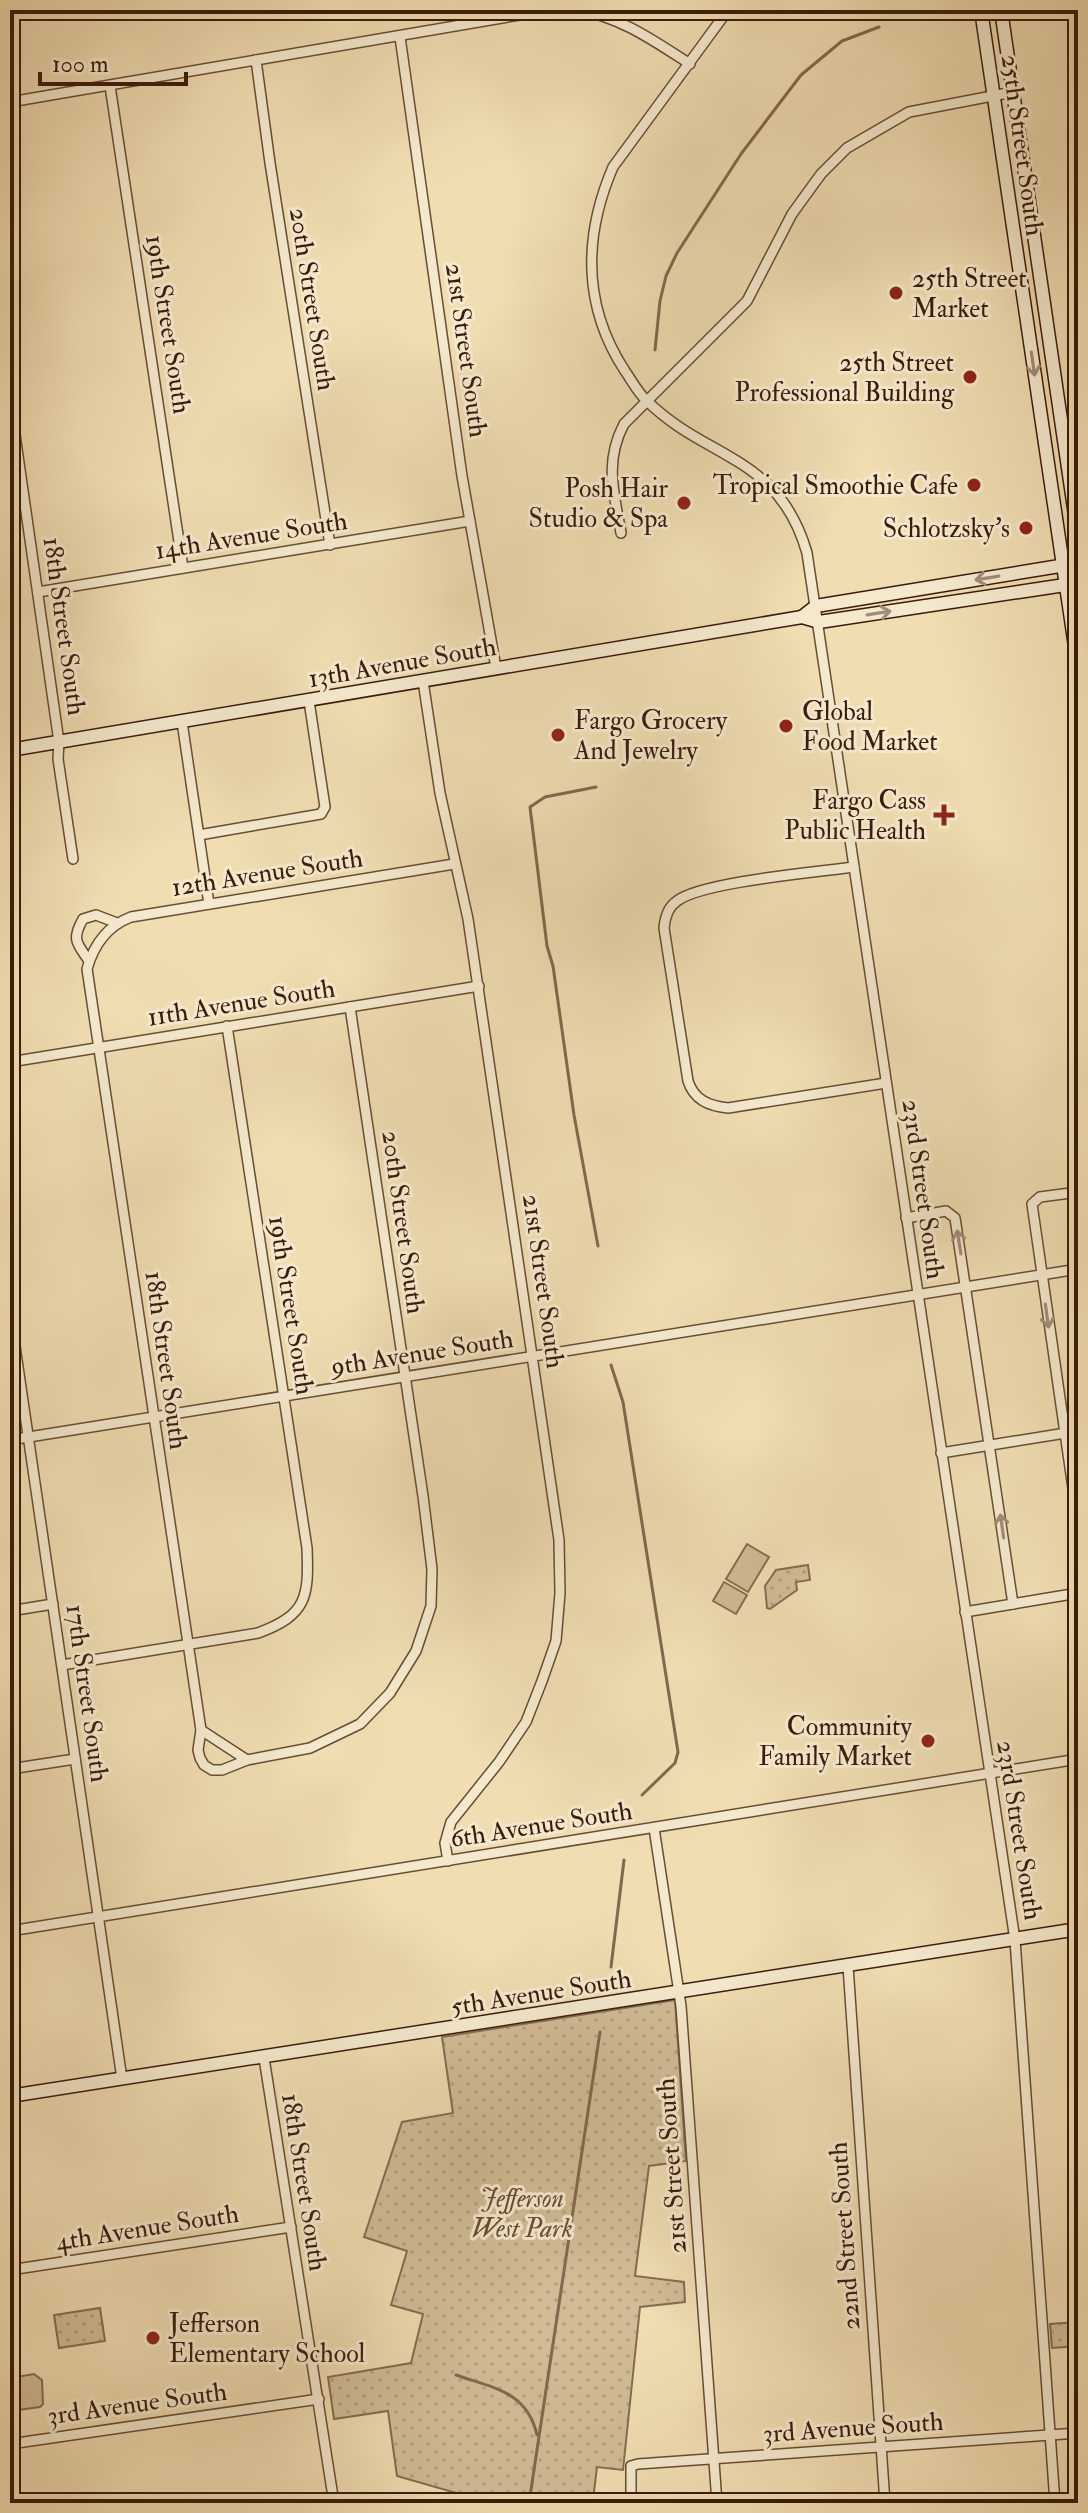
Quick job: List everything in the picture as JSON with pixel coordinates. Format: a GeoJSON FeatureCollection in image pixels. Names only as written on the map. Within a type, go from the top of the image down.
{"type":"FeatureCollection","features":[{"type":"Feature","properties":{"kind":"main road","name":"25th Street South"},"geometry":{"type":"LineString","coordinates":[[981,10],[1064,566],[1072,584],[1078,667]]}},
{"type":"Feature","properties":{"kind":"main road","name":"25th Street South"},"geometry":{"type":"LineString","coordinates":[[1001,10],[1078,536]]}},
{"type":"Feature","properties":{"kind":"main road","name":"13th Avenue South"},"geometry":{"type":"LineString","coordinates":[[802,617],[816,606],[1078,563]]}},
{"type":"Feature","properties":{"kind":"main road","name":"13th Avenue South"},"geometry":{"type":"LineString","coordinates":[[10,750],[802,617],[819,622],[1072,584]]}},
{"type":"Feature","properties":{"kind":"main road","name":"5th Avenue South"},"geometry":{"type":"LineString","coordinates":[[10,2096],[1078,1929]]}},
{"type":"Feature","properties":{"kind":"street"},"geometry":{"type":"LineString","coordinates":[[10,102],[549,10]]}},
{"type":"Feature","properties":{"kind":"street"},"geometry":{"type":"LineString","coordinates":[[578,10],[600,13],[629,25],[690,64]]}},
{"type":"Feature","properties":{"kind":"street","name":"23rd Street South"},"geometry":{"type":"LineString","coordinates":[[728,10],[613,167],[601,194],[594,226],[594,301],[603,332],[646,401],[700,439],[750,468],[778,495],[802,534],[819,622],[1015,1940],[1055,2503]]}},
{"type":"Feature","properties":{"kind":"street","name":"21st Street South"},"geometry":{"type":"LineString","coordinates":[[400,37],[470,521],[496,668]]}},
{"type":"Feature","properties":{"kind":"street","name":"20th Street South"},"geometry":{"type":"LineString","coordinates":[[256,60],[330,545]]}},
{"type":"Feature","properties":{"kind":"street","name":"19th Street South"},"geometry":{"type":"LineString","coordinates":[[110,86],[183,568]]}},
{"type":"Feature","properties":{"kind":"street"},"geometry":{"type":"LineString","coordinates":[[621,533],[611,459],[614,441],[624,424],[747,301],[792,214],[821,174],[847,148],[909,112],[1013,92]]}},
{"type":"Feature","properties":{"kind":"street","name":"18th Street South"},"geometry":{"type":"LineString","coordinates":[[10,400],[73,859]]}},
{"type":"Feature","properties":{"kind":"street","name":"14th Avenue South"},"geometry":{"type":"LineString","coordinates":[[38,592],[470,521]]}},
{"type":"Feature","properties":{"kind":"street","name":"21st Street South"},"geometry":{"type":"LineString","coordinates":[[423,681],[440,793],[468,919],[479,986],[559,1540],[560,1593],[556,1641],[526,1722],[451,1822],[445,1843],[448,1861]]}},
{"type":"Feature","properties":{"kind":"street"},"geometry":{"type":"LineString","coordinates":[[199,835],[321,814],[325,807],[309,701]]}},
{"type":"Feature","properties":{"kind":"street"},"geometry":{"type":"LineString","coordinates":[[182,722],[209,904]]}},
{"type":"Feature","properties":{"kind":"street","name":"12th Avenue South"},"geometry":{"type":"LineString","coordinates":[[89,961],[76,942],[75,932],[83,919],[96,915],[117,923],[131,917],[454,864]]}},
{"type":"Feature","properties":{"kind":"street"},"geometry":{"type":"LineString","coordinates":[[854,867],[696,891],[678,900],[668,911],[664,928],[690,1089],[707,1104],[728,1108],[886,1083]]}},
{"type":"Feature","properties":{"kind":"street"},"geometry":{"type":"LineString","coordinates":[[89,961],[104,933],[117,923]]}},
{"type":"Feature","properties":{"kind":"street","name":"18th Street South"},"geometry":{"type":"LineString","coordinates":[[89,961],[87,969],[98,1048],[201,1730],[198,1750],[204,1765],[212,1770],[222,1770],[247,1760]]}},
{"type":"Feature","properties":{"kind":"street","name":"11th Avenue South"},"geometry":{"type":"LineString","coordinates":[[10,1062],[479,986]]}},
{"type":"Feature","properties":{"kind":"street","name":"20th Street South"},"geometry":{"type":"LineString","coordinates":[[247,1760],[310,1748],[360,1724],[390,1693],[416,1651],[431,1606],[432,1569],[350,1007]]}},
{"type":"Feature","properties":{"kind":"street","name":"19th Street South"},"geometry":{"type":"LineString","coordinates":[[187,1646],[258,1633],[284,1624],[298,1609],[306,1591],[307,1548],[227,1026]]}},
{"type":"Feature","properties":{"kind":"street"},"geometry":{"type":"LineString","coordinates":[[1078,1192],[1040,1197],[1032,1204],[1078,1523]]}},
{"type":"Feature","properties":{"kind":"street"},"geometry":{"type":"LineString","coordinates":[[906,1218],[946,1211],[955,1218],[1013,1604]]}},
{"type":"Feature","properties":{"kind":"street","name":"9th Avenue South"},"geometry":{"type":"LineString","coordinates":[[10,1440],[1078,1269]]}},
{"type":"Feature","properties":{"kind":"street","name":"17th Street South"},"geometry":{"type":"LineString","coordinates":[[10,1312],[122,2079]]}},
{"type":"Feature","properties":{"kind":"street"},"geometry":{"type":"LineString","coordinates":[[941,1453],[1078,1431]]}},
{"type":"Feature","properties":{"kind":"street"},"geometry":{"type":"LineString","coordinates":[[965,1612],[1078,1593]]}},
{"type":"Feature","properties":{"kind":"street"},"geometry":{"type":"LineString","coordinates":[[10,1611],[53,1604]]}},
{"type":"Feature","properties":{"kind":"street"},"geometry":{"type":"LineString","coordinates":[[62,1665],[187,1646]]}},
{"type":"Feature","properties":{"kind":"street"},"geometry":{"type":"LineString","coordinates":[[201,1730],[247,1760]]}},
{"type":"Feature","properties":{"kind":"street"},"geometry":{"type":"LineString","coordinates":[[10,1769],[75,1759]]}},
{"type":"Feature","properties":{"kind":"street","name":"6th Avenue South"},"geometry":{"type":"LineString","coordinates":[[10,1931],[1078,1759]]}},
{"type":"Feature","properties":{"kind":"street","name":"21st Street South"},"geometry":{"type":"LineString","coordinates":[[654,1828],[679,1993],[717,2503]]}},
{"type":"Feature","properties":{"kind":"street","name":"22nd Street South"},"geometry":{"type":"LineString","coordinates":[[848,1966],[885,2503]]}},
{"type":"Feature","properties":{"kind":"street","name":"18th Street South"},"geometry":{"type":"LineString","coordinates":[[264,2058],[334,2503]]}},
{"type":"Feature","properties":{"kind":"street","name":"4th Avenue South"},"geometry":{"type":"LineString","coordinates":[[10,2270],[291,2227]]}},
{"type":"Feature","properties":{"kind":"street","name":"3rd Avenue South"},"geometry":{"type":"LineString","coordinates":[[10,2444],[319,2399]]}},
{"type":"Feature","properties":{"kind":"street","name":"3rd Avenue South"},"geometry":{"type":"LineString","coordinates":[[631,2503],[631,2466],[1078,2433]]}},
{"type":"Feature","properties":{"kind":"green space"},"geometry":{"type":"Polygon","coordinates":[[[747,1544],[769,1557],[748,1592],[726,1579],[747,1544]]]}},
{"type":"Feature","properties":{"kind":"green space"},"geometry":{"type":"Polygon","coordinates":[[[808,1565],[810,1580],[796,1582],[797,1590],[770,1609],[767,1608],[765,1586],[776,1570],[808,1565]]]}},
{"type":"Feature","properties":{"kind":"green space"},"geometry":{"type":"Polygon","coordinates":[[[724,1582],[747,1595],[736,1614],[713,1601],[724,1582]]]}},
{"type":"Feature","properties":{"kind":"green space","name":"Jefferson West Park"},"geometry":{"type":"Polygon","coordinates":[[[675,2000],[686,2161],[649,2166],[635,2276],[684,2282],[685,2302],[640,2307],[623,2470],[597,2467],[593,2500],[569,2503],[491,2503],[397,2476],[388,2411],[334,2419],[328,2377],[411,2363],[423,2314],[391,2305],[407,2251],[364,2237],[402,2122],[453,2113],[442,2037],[675,2000]]]}},
{"type":"Feature","properties":{"kind":"green space"},"geometry":{"type":"Polygon","coordinates":[[[100,2308],[105,2341],[59,2348],[54,2315],[100,2308]]]}},
{"type":"Feature","properties":{"kind":"green space"},"geometry":{"type":"Polygon","coordinates":[[[1078,2322],[1078,2346],[1052,2348],[1050,2324],[1078,2322]]]}},
{"type":"Feature","properties":{"kind":"green space"},"geometry":{"type":"Polygon","coordinates":[[[34,2374],[42,2380],[43,2404],[10,2411],[10,2378],[34,2374]]]}},
{"type":"Feature","properties":{"kind":"waterway"},"geometry":{"type":"LineString","coordinates":[[655,350],[666,276],[677,253],[741,154],[801,75],[842,41],[879,27]]}},
{"type":"Feature","properties":{"kind":"waterway"},"geometry":{"type":"LineString","coordinates":[[596,787],[545,797],[530,807],[547,946],[553,966],[574,1115],[598,1246]]}},
{"type":"Feature","properties":{"kind":"waterway"},"geometry":{"type":"LineString","coordinates":[[611,1365],[623,1402],[678,1752],[675,1763],[642,1795]]}},
{"type":"Feature","properties":{"kind":"waterway"},"geometry":{"type":"LineString","coordinates":[[611,1967],[624,1860]]}},
{"type":"Feature","properties":{"kind":"waterway"},"geometry":{"type":"LineString","coordinates":[[529,2503],[600,2032]]}},
{"type":"Feature","properties":{"kind":"waterway"},"geometry":{"type":"LineString","coordinates":[[456,2375],[495,2388],[517,2400],[532,2420],[537,2435]]}},
{"type":"Feature","properties":{"kind":"place","name":"25th Street Market"},"geometry":{"type":"Point","coordinates":[896,293]}},
{"type":"Feature","properties":{"kind":"place","name":"25th Street Professional Building"},"geometry":{"type":"Point","coordinates":[970,377]}},
{"type":"Feature","properties":{"kind":"place","name":"Tropical Smoothie Cafe"},"geometry":{"type":"Point","coordinates":[974,485]}},
{"type":"Feature","properties":{"kind":"place","name":"Posh Hair Studio & Spa"},"geometry":{"type":"Point","coordinates":[684,503]}},
{"type":"Feature","properties":{"kind":"place","name":"Schlotzsky's"},"geometry":{"type":"Point","coordinates":[1026,528]}},
{"type":"Feature","properties":{"kind":"place","name":"Global Food Market"},"geometry":{"type":"Point","coordinates":[786,726]}},
{"type":"Feature","properties":{"kind":"place","name":"Fargo Grocery And Jewelry"},"geometry":{"type":"Point","coordinates":[558,735]}},
{"type":"Feature","properties":{"kind":"place","name":"Fargo Cass Public Health"},"geometry":{"type":"Point","coordinates":[944,815]}},
{"type":"Feature","properties":{"kind":"place","name":"Community Family Market"},"geometry":{"type":"Point","coordinates":[928,1741]}},
{"type":"Feature","properties":{"kind":"place","name":"Jefferson Elementary School"},"geometry":{"type":"Point","coordinates":[153,2338]}}]}
